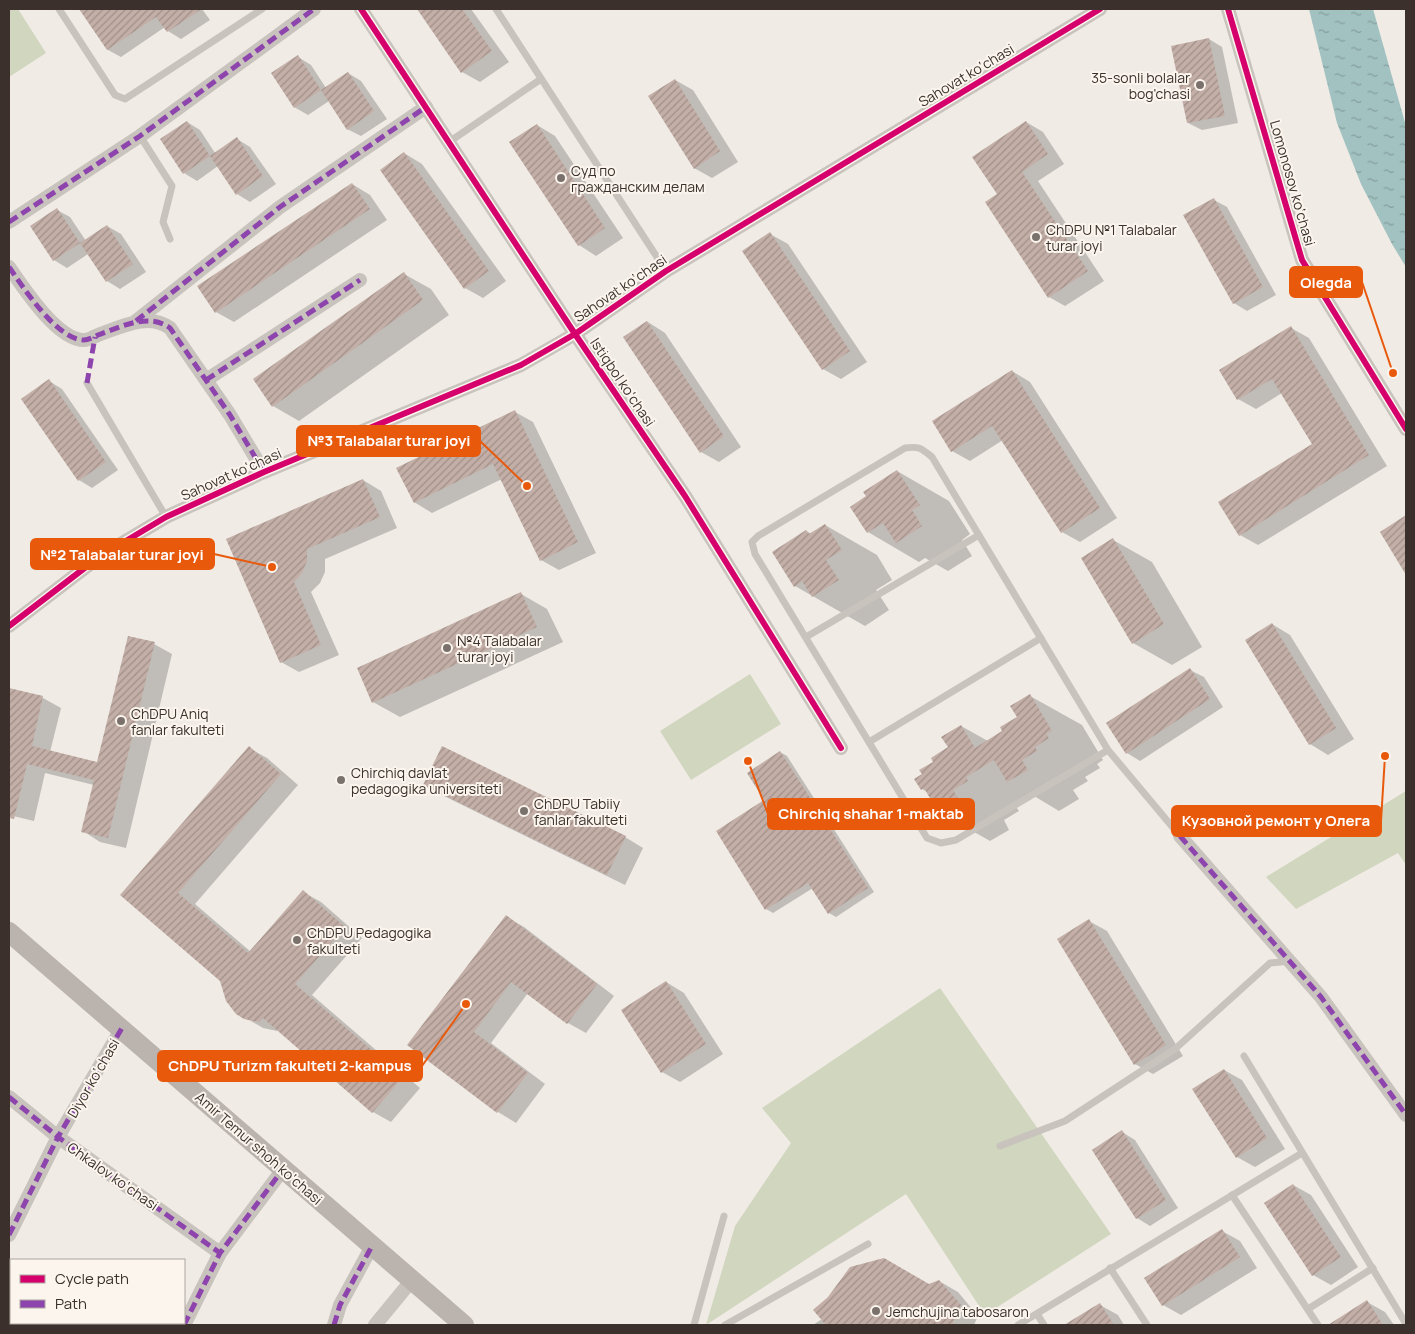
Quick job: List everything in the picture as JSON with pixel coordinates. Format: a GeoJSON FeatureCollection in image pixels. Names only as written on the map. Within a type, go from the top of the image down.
{"type":"FeatureCollection","features":[{"type":"Feature","properties":{"kind":"main road","name":"Amir Temur shoh ko‘chasi"},"geometry":{"type":"LineString","coordinates":[[9,932],[464,1325]]}},
{"type":"Feature","properties":{"kind":"street"},"geometry":{"type":"LineString","coordinates":[[9,222],[140,136],[314,9]]}},
{"type":"Feature","properties":{"kind":"street","name":"Istiqbol ko‘chasi"},"geometry":{"type":"LineString","coordinates":[[361,9],[575,334],[685,496],[841,748]]}},
{"type":"Feature","properties":{"kind":"street","name":"Sahovat ko‘chasi"},"geometry":{"type":"LineString","coordinates":[[9,626],[99,557],[166,517],[264,472],[521,365],[575,334],[666,271],[1100,9]]}},
{"type":"Feature","properties":{"kind":"street","name":"Lomonosov ko‘chasi"},"geometry":{"type":"LineString","coordinates":[[1228,9],[1302,260],[1406,429]]}},
{"type":"Feature","properties":{"kind":"street"},"geometry":{"type":"LineString","coordinates":[[136,321],[280,207],[426,107]]}},
{"type":"Feature","properties":{"kind":"street"},"geometry":{"type":"LineString","coordinates":[[9,267],[50,321],[74,337],[84,340],[136,321],[154,320],[170,328],[230,415],[264,472]]}},
{"type":"Feature","properties":{"kind":"street"},"geometry":{"type":"LineString","coordinates":[[206,380],[360,280]]}},
{"type":"Feature","properties":{"kind":"street"},"geometry":{"type":"LineString","coordinates":[[1180,836],[1321,997],[1406,1115]]}},
{"type":"Feature","properties":{"kind":"street","name":"Diyor ko‘chasi"},"geometry":{"type":"LineString","coordinates":[[9,1235],[58,1138],[122,1028]]}},
{"type":"Feature","properties":{"kind":"street","name":"Chkalov ko‘chasi"},"geometry":{"type":"LineString","coordinates":[[9,1097],[58,1138],[220,1252]]}},
{"type":"Feature","properties":{"kind":"street"},"geometry":{"type":"LineString","coordinates":[[185,1323],[220,1252],[284,1168]]}},
{"type":"Feature","properties":{"kind":"street"},"geometry":{"type":"LineString","coordinates":[[334,1325],[340,1305],[372,1246]]}},
{"type":"Feature","properties":{"kind":"street"},"geometry":{"type":"LineString","coordinates":[[375,1325],[412,1280]]}},
{"type":"Feature","properties":{"kind":"lane"},"geometry":{"type":"LineString","coordinates":[[59,9],[115,95],[125,98],[262,9]]}},
{"type":"Feature","properties":{"kind":"lane"},"geometry":{"type":"LineString","coordinates":[[496,9],[666,271]]}},
{"type":"Feature","properties":{"kind":"lane"},"geometry":{"type":"LineString","coordinates":[[448,142],[541,79]]}},
{"type":"Feature","properties":{"kind":"lane"},"geometry":{"type":"LineString","coordinates":[[140,136],[172,186],[163,222],[170,240]]}},
{"type":"Feature","properties":{"kind":"lane"},"geometry":{"type":"LineString","coordinates":[[87,383],[166,517]]}},
{"type":"Feature","properties":{"kind":"lane"},"geometry":{"type":"LineString","coordinates":[[1108,750],[956,840],[941,843],[927,838],[756,554],[752,542],[758,536],[905,448],[917,447],[932,457],[1108,750],[1180,836]]}},
{"type":"Feature","properties":{"kind":"lane"},"geometry":{"type":"LineString","coordinates":[[806,637],[979,535]]}},
{"type":"Feature","properties":{"kind":"lane"},"geometry":{"type":"LineString","coordinates":[[869,742],[1041,638]]}},
{"type":"Feature","properties":{"kind":"lane"},"geometry":{"type":"LineString","coordinates":[[1000,1146],[1065,1121],[1175,1049],[1270,964],[1291,961]]}},
{"type":"Feature","properties":{"kind":"lane"},"geometry":{"type":"LineString","coordinates":[[1244,1056],[1406,1324]]}},
{"type":"Feature","properties":{"kind":"lane"},"geometry":{"type":"LineString","coordinates":[[1018,1325],[1302,1153]]}},
{"type":"Feature","properties":{"kind":"lane"},"geometry":{"type":"LineString","coordinates":[[1232,1195],[1318,1325]]}},
{"type":"Feature","properties":{"kind":"lane"},"geometry":{"type":"LineString","coordinates":[[694,1325],[724,1216]]}},
{"type":"Feature","properties":{"kind":"lane"},"geometry":{"type":"LineString","coordinates":[[725,1325],[868,1244]]}},
{"type":"Feature","properties":{"kind":"lane"},"geometry":{"type":"LineString","coordinates":[[1110,1268],[1147,1325]]}},
{"type":"Feature","properties":{"kind":"lane"},"geometry":{"type":"LineString","coordinates":[[1308,1309],[1373,1268]]}},
{"type":"Feature","properties":{"kind":"lane"},"geometry":{"type":"LineString","coordinates":[[1037,1314],[1044,1325]]}},
{"type":"Feature","properties":{"kind":"green space"},"geometry":{"type":"Polygon","coordinates":[[[9,9],[18,9],[46,53],[9,77],[9,9]]]}},
{"type":"Feature","properties":{"kind":"green space"},"geometry":{"type":"Polygon","coordinates":[[[750,674],[781,724],[691,780],[660,731],[750,674]]]}},
{"type":"Feature","properties":{"kind":"green space"},"geometry":{"type":"Polygon","coordinates":[[[1406,791],[1406,865],[1398,853],[1296,909],[1266,877],[1406,791]]]}},
{"type":"Feature","properties":{"kind":"green space"},"geometry":{"type":"Polygon","coordinates":[[[940,988],[1111,1234],[985,1315],[906,1194],[706,1325],[735,1226],[791,1143],[762,1108],[940,988]]]}},
{"type":"Feature","properties":{"kind":"water"},"geometry":{"type":"Polygon","coordinates":[[[1309,9],[1373,9],[1406,126],[1406,267],[1361,184],[1337,123],[1309,9]]]}},
{"type":"Feature","properties":{"kind":"building"},"geometry":{"type":"Polygon","coordinates":[[[79,9],[202,9],[167,32],[156,17],[107,50],[79,9]]]}},
{"type":"Feature","properties":{"kind":"building"},"geometry":{"type":"Polygon","coordinates":[[[417,9],[462,9],[492,51],[461,73],[417,9]]]}},
{"type":"Feature","properties":{"kind":"building"},"geometry":{"type":"Polygon","coordinates":[[[1209,38],[1225,116],[1187,123],[1171,46],[1209,38]]]}},
{"type":"Feature","properties":{"kind":"building"},"geometry":{"type":"Polygon","coordinates":[[[298,55],[321,90],[294,108],[271,73],[298,55]]]}},
{"type":"Feature","properties":{"kind":"building"},"geometry":{"type":"Polygon","coordinates":[[[348,72],[374,111],[347,130],[321,90],[348,72]]]}},
{"type":"Feature","properties":{"kind":"building"},"geometry":{"type":"Polygon","coordinates":[[[675,79],[720,151],[694,169],[648,96],[675,79]]]}},
{"type":"Feature","properties":{"kind":"building"},"geometry":{"type":"Polygon","coordinates":[[[187,121],[210,156],[183,174],[160,139],[187,121]]]}},
{"type":"Feature","properties":{"kind":"building","name":"ChDPU №1 Talabalar turar joyi"},"geometry":{"type":"Polygon","coordinates":[[[1026,121],[1048,154],[1022,172],[1088,271],[1048,298],[985,202],[997,194],[972,157],[1026,121]]]}},
{"type":"Feature","properties":{"kind":"building"},"geometry":{"type":"Polygon","coordinates":[[[537,124],[605,228],[578,246],[509,142],[537,124]]]}},
{"type":"Feature","properties":{"kind":"building"},"geometry":{"type":"Polygon","coordinates":[[[237,137],[263,176],[236,195],[210,156],[237,137]]]}},
{"type":"Feature","properties":{"kind":"building"},"geometry":{"type":"Polygon","coordinates":[[[404,152],[489,271],[464,289],[380,170],[404,152]]]}},
{"type":"Feature","properties":{"kind":"building"},"geometry":{"type":"Polygon","coordinates":[[[352,183],[370,209],[215,313],[197,286],[352,183]]]}},
{"type":"Feature","properties":{"kind":"building"},"geometry":{"type":"Polygon","coordinates":[[[1214,198],[1263,287],[1233,304],[1183,215],[1214,198]]]}},
{"type":"Feature","properties":{"kind":"building"},"geometry":{"type":"Polygon","coordinates":[[[57,208],[80,243],[53,261],[30,226],[57,208]]]}},
{"type":"Feature","properties":{"kind":"building"},"geometry":{"type":"Polygon","coordinates":[[[107,225],[133,264],[106,282],[80,243],[107,225]]]}},
{"type":"Feature","properties":{"kind":"building"},"geometry":{"type":"Polygon","coordinates":[[[770,232],[850,351],[822,370],[742,251],[770,232]]]}},
{"type":"Feature","properties":{"kind":"building"},"geometry":{"type":"Polygon","coordinates":[[[404,272],[423,300],[272,407],[253,379],[404,272]]]}},
{"type":"Feature","properties":{"kind":"building"},"geometry":{"type":"Polygon","coordinates":[[[647,321],[724,436],[700,453],[623,337],[647,321]]]}},
{"type":"Feature","properties":{"kind":"building"},"geometry":{"type":"Polygon","coordinates":[[[1291,326],[1369,455],[1239,536],[1218,502],[1312,444],[1272,379],[1237,400],[1219,370],[1291,326]]]}},
{"type":"Feature","properties":{"kind":"building"},"geometry":{"type":"Polygon","coordinates":[[[1012,370],[1100,508],[1061,533],[992,426],[951,452],[932,421],[1012,370]]]}},
{"type":"Feature","properties":{"kind":"building"},"geometry":{"type":"Polygon","coordinates":[[[49,379],[106,462],[78,481],[21,399],[49,379]]]}},
{"type":"Feature","properties":{"kind":"building"},"geometry":{"type":"Polygon","coordinates":[[[515,410],[578,542],[540,561],[493,464],[414,503],[396,468],[515,410]]]}},
{"type":"Feature","properties":{"kind":"building"},"geometry":{"type":"Polygon","coordinates":[[[897,470],[920,505],[912,510],[922,526],[896,543],[883,523],[867,533],[850,507],[866,496],[863,492],[897,470]]]}},
{"type":"Feature","properties":{"kind":"building"},"geometry":{"type":"Polygon","coordinates":[[[363,479],[380,517],[307,549],[307,561],[302,573],[294,582],[321,645],[280,663],[226,539],[363,479]]]}},
{"type":"Feature","properties":{"kind":"building"},"geometry":{"type":"Polygon","coordinates":[[[1406,515],[1406,575],[1380,532],[1406,515]]]}},
{"type":"Feature","properties":{"kind":"building"},"geometry":{"type":"Polygon","coordinates":[[[825,524],[842,550],[826,560],[839,580],[812,597],[802,581],[794,587],[772,552],[806,530],[809,534],[825,524]]]}},
{"type":"Feature","properties":{"kind":"building"},"geometry":{"type":"Polygon","coordinates":[[[1113,538],[1164,624],[1132,644],[1081,558],[1113,538]]]}},
{"type":"Feature","properties":{"kind":"building","name":"№4 Talabalar turar joyi"},"geometry":{"type":"Polygon","coordinates":[[[521,592],[537,627],[372,703],[357,668],[521,592]]]}},
{"type":"Feature","properties":{"kind":"building"},"geometry":{"type":"Polygon","coordinates":[[[1272,623],[1336,728],[1309,745],[1245,640],[1272,623]]]}},
{"type":"Feature","properties":{"kind":"building","name":"ChDPU Aniq fanlar fakulteti"},"geometry":{"type":"Polygon","coordinates":[[[128,636],[155,642],[108,838],[81,832],[94,780],[27,764],[14,819],[9,818],[9,688],[43,696],[32,746],[97,762],[128,636]]]}},
{"type":"Feature","properties":{"kind":"building"},"geometry":{"type":"Polygon","coordinates":[[[1190,668],[1210,699],[1126,754],[1106,723],[1190,668]]]}},
{"type":"Feature","properties":{"kind":"building"},"geometry":{"type":"Polygon","coordinates":[[[1030,694],[1052,731],[1046,734],[1049,738],[1035,747],[1037,751],[1022,760],[1028,770],[1007,782],[994,760],[966,777],[968,781],[953,790],[959,800],[938,812],[924,788],[921,790],[914,779],[922,774],[919,770],[933,762],[931,758],[948,747],[941,737],[961,725],[975,748],[1002,731],[1000,727],[1017,717],[1010,706],[1030,694]]]}},
{"type":"Feature","properties":{"kind":"building","name":"ChDPU Pedagogika fakulteti"},"geometry":{"type":"Polygon","coordinates":[[[249,746],[281,774],[178,893],[248,953],[303,890],[345,927],[295,984],[403,1077],[372,1113],[263,1018],[259,1022],[244,1019],[236,1014],[226,1001],[220,981],[120,895],[249,746]]]}},
{"type":"Feature","properties":{"kind":"building","name":"ChDPU Tabiiy fanlar fakulteti"},"geometry":{"type":"Polygon","coordinates":[[[442,746],[626,836],[607,875],[423,785],[442,746]]]}},
{"type":"Feature","properties":{"kind":"building"},"geometry":{"type":"Polygon","coordinates":[[[780,751],[868,888],[828,914],[808,883],[765,910],[716,831],[764,800],[747,773],[780,751]]]}},
{"type":"Feature","properties":{"kind":"building"},"geometry":{"type":"Polygon","coordinates":[[[506,915],[597,984],[567,1024],[511,982],[474,1032],[528,1073],[497,1113],[407,1045],[506,915]]]}},
{"type":"Feature","properties":{"kind":"building"},"geometry":{"type":"Polygon","coordinates":[[[1089,919],[1166,1045],[1134,1065],[1057,939],[1089,919]]]}},
{"type":"Feature","properties":{"kind":"building"},"geometry":{"type":"Polygon","coordinates":[[[666,981],[706,1044],[661,1073],[621,1010],[666,981]]]}},
{"type":"Feature","properties":{"kind":"building"},"geometry":{"type":"Polygon","coordinates":[[[1224,1069],[1267,1138],[1236,1158],[1192,1089],[1224,1069]]]}},
{"type":"Feature","properties":{"kind":"building"},"geometry":{"type":"Polygon","coordinates":[[[1122,1130],[1166,1200],[1136,1219],[1092,1150],[1122,1130]]]}},
{"type":"Feature","properties":{"kind":"building"},"geometry":{"type":"Polygon","coordinates":[[[1293,1184],[1341,1257],[1312,1276],[1264,1203],[1293,1184]]]}},
{"type":"Feature","properties":{"kind":"building"},"geometry":{"type":"Polygon","coordinates":[[[1222,1229],[1240,1257],[1162,1306],[1144,1278],[1222,1229]]]}},
{"type":"Feature","properties":{"kind":"building"},"geometry":{"type":"Polygon","coordinates":[[[884,1258],[929,1284],[939,1280],[961,1305],[952,1325],[826,1325],[813,1310],[828,1297],[850,1267],[884,1258]]]}},
{"type":"Feature","properties":{"kind":"building"},"geometry":{"type":"Polygon","coordinates":[[[1367,1300],[1383,1325],[1328,1325],[1367,1300]]]}},
{"type":"Feature","properties":{"kind":"building"},"geometry":{"type":"Polygon","coordinates":[[[1100,1303],[1114,1325],[1064,1325],[1100,1303]]]}},
{"type":"Feature","properties":{"kind":"marked path"},"geometry":{"type":"LineString","coordinates":[[9,222],[140,136],[314,9]]}},
{"type":"Feature","properties":{"kind":"marked path"},"geometry":{"type":"LineString","coordinates":[[136,321],[280,207],[426,107]]}},
{"type":"Feature","properties":{"kind":"marked path"},"geometry":{"type":"LineString","coordinates":[[9,267],[52,322],[74,338],[87,340],[134,322],[153,321],[162,323],[170,328],[230,415],[264,472]]}},
{"type":"Feature","properties":{"kind":"marked path"},"geometry":{"type":"LineString","coordinates":[[206,380],[360,280]]}},
{"type":"Feature","properties":{"kind":"marked path"},"geometry":{"type":"LineString","coordinates":[[87,383],[95,337]]}},
{"type":"Feature","properties":{"kind":"marked path"},"geometry":{"type":"LineString","coordinates":[[1180,836],[1321,997],[1406,1115]]}},
{"type":"Feature","properties":{"kind":"marked path"},"geometry":{"type":"LineString","coordinates":[[9,1235],[58,1137],[122,1028]]}},
{"type":"Feature","properties":{"kind":"marked path"},"geometry":{"type":"LineString","coordinates":[[9,1097],[58,1137],[220,1253]]}},
{"type":"Feature","properties":{"kind":"marked path"},"geometry":{"type":"LineString","coordinates":[[185,1323],[220,1253],[284,1168]]}},
{"type":"Feature","properties":{"kind":"marked path"},"geometry":{"type":"LineString","coordinates":[[334,1325],[340,1305],[372,1246]]}},
{"type":"Feature","properties":{"kind":"cycle path"},"geometry":{"type":"LineString","coordinates":[[361,9],[575,334],[685,496],[841,748]]}},
{"type":"Feature","properties":{"kind":"cycle path"},"geometry":{"type":"LineString","coordinates":[[9,626],[99,557],[166,517],[264,472],[521,365],[575,334],[666,271],[1100,9]]}},
{"type":"Feature","properties":{"kind":"cycle path"},"geometry":{"type":"LineString","coordinates":[[1228,9],[1302,260],[1406,429]]}},
{"type":"Feature","properties":{"kind":"place","name":"35-sonli bolalar bog'chasi"},"geometry":{"type":"Point","coordinates":[1200,85]}},
{"type":"Feature","properties":{"kind":"place","name":"Суд по гражданским делам"},"geometry":{"type":"Point","coordinates":[561,178]}},
{"type":"Feature","properties":{"kind":"place","name":"ChDPU №1 Talabalar turar joyi"},"geometry":{"type":"Point","coordinates":[1036,237]}},
{"type":"Feature","properties":{"kind":"place","name":"Olegda"},"geometry":{"type":"Point","coordinates":[1393,373]}},
{"type":"Feature","properties":{"kind":"place","name":"№3 Talabalar turar joyi"},"geometry":{"type":"Point","coordinates":[527,486]}},
{"type":"Feature","properties":{"kind":"place","name":"№2 Talabalar turar joyi"},"geometry":{"type":"Point","coordinates":[272,567]}},
{"type":"Feature","properties":{"kind":"place","name":"№4 Talabalar turar joyi"},"geometry":{"type":"Point","coordinates":[447,648]}},
{"type":"Feature","properties":{"kind":"place","name":"ChDPU Aniq fanlar fakulteti"},"geometry":{"type":"Point","coordinates":[121,721]}},
{"type":"Feature","properties":{"kind":"place","name":"Кузовной ремонт у Олега"},"geometry":{"type":"Point","coordinates":[1385,756]}},
{"type":"Feature","properties":{"kind":"place","name":"Chirchiq shahar 1-maktab"},"geometry":{"type":"Point","coordinates":[748,761]}},
{"type":"Feature","properties":{"kind":"place","name":"Chirchiq davlat pedagogika universiteti"},"geometry":{"type":"Point","coordinates":[341,780]}},
{"type":"Feature","properties":{"kind":"place","name":"ChDPU Tabiiy fanlar fakulteti"},"geometry":{"type":"Point","coordinates":[524,811]}},
{"type":"Feature","properties":{"kind":"place","name":"ChDPU Pedagogika fakulteti"},"geometry":{"type":"Point","coordinates":[297,940]}},
{"type":"Feature","properties":{"kind":"place","name":"ChDPU Turizm fakulteti 2-kampus"},"geometry":{"type":"Point","coordinates":[466,1004]}},
{"type":"Feature","properties":{"kind":"place","name":"Jemchujina tabosaron"},"geometry":{"type":"Point","coordinates":[876,1311]}}]}
